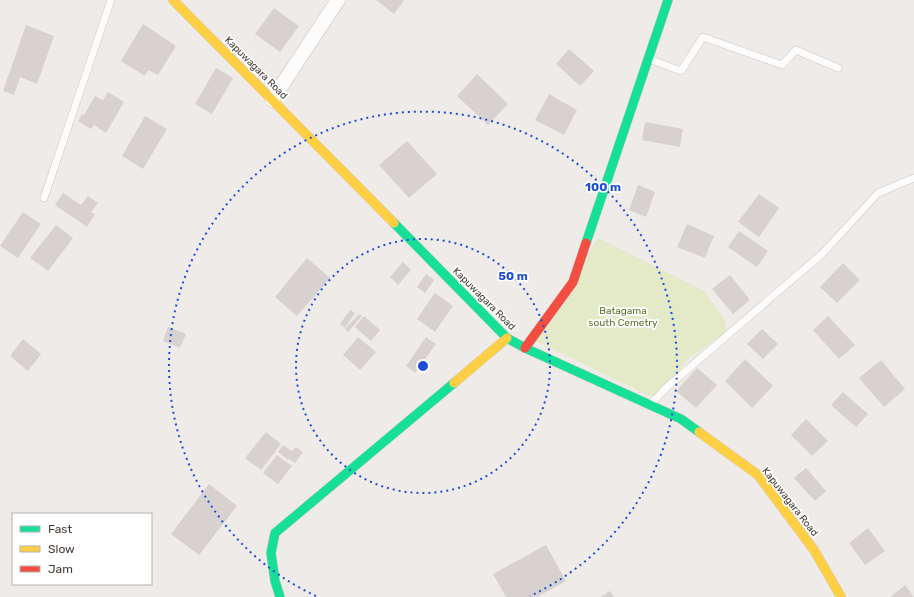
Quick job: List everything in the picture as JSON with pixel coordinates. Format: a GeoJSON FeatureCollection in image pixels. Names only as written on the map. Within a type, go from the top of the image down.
{"type":"FeatureCollection","features":[{"type":"Feature","properties":{"kind":"street","name":"Kapuwagara Road"},"geometry":{"type":"LineString","coordinates":[[173,0],[507,338],[525,348],[681,419],[758,475],[814,550],[841,597]]}},
{"type":"Feature","properties":{"kind":"street"},"geometry":{"type":"LineString","coordinates":[[272,100],[338,0]]}},
{"type":"Feature","properties":{"kind":"street"},"geometry":{"type":"LineString","coordinates":[[525,348],[573,282],[647,58],[668,0]]}},
{"type":"Feature","properties":{"kind":"street"},"geometry":{"type":"LineString","coordinates":[[280,597],[275,581],[271,553],[275,533],[507,338]]}},
{"type":"Feature","properties":{"kind":"street"},"geometry":{"type":"LineString","coordinates":[[272,597],[275,581]]}},
{"type":"Feature","properties":{"kind":"lane"},"geometry":{"type":"LineString","coordinates":[[44,198],[111,0]]}},
{"type":"Feature","properties":{"kind":"lane"},"geometry":{"type":"LineString","coordinates":[[647,58],[682,72],[703,37],[782,65],[796,50],[838,68]]}},
{"type":"Feature","properties":{"kind":"lane"},"geometry":{"type":"LineString","coordinates":[[651,405],[667,386],[822,254],[878,193],[914,178]]}},
{"type":"Feature","properties":{"kind":"green space","name":"Batagama south Cemetry"},"geometry":{"type":"Polygon","coordinates":[[[598,238],[704,291],[725,321],[727,331],[688,359],[656,399],[534,340],[598,238]]]}},
{"type":"Feature","properties":{"kind":"building"},"geometry":{"type":"Polygon","coordinates":[[[376,0],[402,0],[404,1],[394,14],[376,0]]]}},
{"type":"Feature","properties":{"kind":"building"},"geometry":{"type":"Polygon","coordinates":[[[274,8],[299,26],[280,52],[255,34],[274,8]]]}},
{"type":"Feature","properties":{"kind":"building"},"geometry":{"type":"Polygon","coordinates":[[[143,24],[176,46],[158,75],[148,70],[145,76],[121,61],[143,24]]]}},
{"type":"Feature","properties":{"kind":"building"},"geometry":{"type":"Polygon","coordinates":[[[26,25],[54,36],[37,84],[20,77],[14,95],[3,91],[26,25]]]}},
{"type":"Feature","properties":{"kind":"building"},"geometry":{"type":"Polygon","coordinates":[[[569,49],[594,71],[580,86],[556,64],[569,49]]]}},
{"type":"Feature","properties":{"kind":"building"},"geometry":{"type":"Polygon","coordinates":[[[216,68],[233,78],[212,114],[195,104],[216,68]]]}},
{"type":"Feature","properties":{"kind":"building"},"geometry":{"type":"Polygon","coordinates":[[[477,74],[508,104],[488,125],[457,96],[477,74]]]}},
{"type":"Feature","properties":{"kind":"building"},"geometry":{"type":"Polygon","coordinates":[[[108,92],[124,102],[106,133],[94,125],[91,129],[78,121],[82,114],[84,115],[95,96],[103,100],[108,92]]]}},
{"type":"Feature","properties":{"kind":"building"},"geometry":{"type":"Polygon","coordinates":[[[549,94],[577,110],[564,135],[535,120],[549,94]]]}},
{"type":"Feature","properties":{"kind":"building"},"geometry":{"type":"Polygon","coordinates":[[[145,116],[167,129],[143,169],[122,156],[145,116]]]}},
{"type":"Feature","properties":{"kind":"building"},"geometry":{"type":"Polygon","coordinates":[[[645,122],[683,129],[680,147],[642,140],[645,122]]]}},
{"type":"Feature","properties":{"kind":"building"},"geometry":{"type":"Polygon","coordinates":[[[407,141],[437,174],[409,198],[379,165],[407,141]]]}},
{"type":"Feature","properties":{"kind":"building"},"geometry":{"type":"Polygon","coordinates":[[[638,185],[655,192],[646,217],[629,210],[638,185]]]}},
{"type":"Feature","properties":{"kind":"building"},"geometry":{"type":"Polygon","coordinates":[[[63,193],[81,205],[88,196],[98,203],[91,212],[95,214],[87,227],[55,205],[63,193]]]}},
{"type":"Feature","properties":{"kind":"building"},"geometry":{"type":"Polygon","coordinates":[[[759,194],[779,208],[759,237],[738,222],[759,194]]]}},
{"type":"Feature","properties":{"kind":"building"},"geometry":{"type":"Polygon","coordinates":[[[23,212],[41,224],[18,258],[0,246],[23,212]]]}},
{"type":"Feature","properties":{"kind":"building"},"geometry":{"type":"Polygon","coordinates":[[[687,224],[714,236],[705,258],[677,247],[687,224]]]}},
{"type":"Feature","properties":{"kind":"building"},"geometry":{"type":"Polygon","coordinates":[[[56,225],[73,238],[48,271],[30,258],[56,225]]]}},
{"type":"Feature","properties":{"kind":"building"},"geometry":{"type":"Polygon","coordinates":[[[739,231],[768,251],[757,267],[728,247],[739,231]]]}},
{"type":"Feature","properties":{"kind":"building"},"geometry":{"type":"Polygon","coordinates":[[[307,258],[330,278],[297,316],[275,297],[307,258]]]}},
{"type":"Feature","properties":{"kind":"building"},"geometry":{"type":"Polygon","coordinates":[[[403,262],[411,270],[398,285],[390,277],[403,262]]]}},
{"type":"Feature","properties":{"kind":"building"},"geometry":{"type":"Polygon","coordinates":[[[843,263],[860,280],[837,303],[820,287],[843,263]]]}},
{"type":"Feature","properties":{"kind":"building"},"geometry":{"type":"Polygon","coordinates":[[[426,274],[434,280],[425,293],[417,287],[426,274]]]}},
{"type":"Feature","properties":{"kind":"building"},"geometry":{"type":"Polygon","coordinates":[[[730,275],[750,300],[733,314],[712,289],[730,275]]]}},
{"type":"Feature","properties":{"kind":"building"},"geometry":{"type":"Polygon","coordinates":[[[435,293],[453,306],[435,332],[417,319],[435,293]]]}},
{"type":"Feature","properties":{"kind":"building"},"geometry":{"type":"Polygon","coordinates":[[[350,310],[355,313],[345,328],[340,324],[350,310]]]}},
{"type":"Feature","properties":{"kind":"building"},"geometry":{"type":"Polygon","coordinates":[[[359,314],[362,316],[348,332],[345,329],[359,314]]]}},
{"type":"Feature","properties":{"kind":"building"},"geometry":{"type":"Polygon","coordinates":[[[364,316],[380,330],[371,341],[355,327],[364,316]]]}},
{"type":"Feature","properties":{"kind":"building"},"geometry":{"type":"Polygon","coordinates":[[[828,316],[855,345],[839,359],[813,330],[828,316]]]}},
{"type":"Feature","properties":{"kind":"building"},"geometry":{"type":"Polygon","coordinates":[[[168,327],[186,334],[180,348],[163,341],[168,327]]]}},
{"type":"Feature","properties":{"kind":"building"},"geometry":{"type":"Polygon","coordinates":[[[762,329],[778,344],[763,359],[747,344],[762,329]]]}},
{"type":"Feature","properties":{"kind":"building"},"geometry":{"type":"Polygon","coordinates":[[[358,337],[376,352],[360,370],[343,355],[358,337]]]}},
{"type":"Feature","properties":{"kind":"building"},"geometry":{"type":"Polygon","coordinates":[[[426,337],[436,344],[415,373],[406,366],[426,337]]]}},
{"type":"Feature","properties":{"kind":"building"},"geometry":{"type":"Polygon","coordinates":[[[23,339],[41,354],[28,371],[10,356],[23,339]]]}},
{"type":"Feature","properties":{"kind":"building"},"geometry":{"type":"Polygon","coordinates":[[[745,359],[773,386],[752,408],[725,381],[745,359]]]}},
{"type":"Feature","properties":{"kind":"building"},"geometry":{"type":"Polygon","coordinates":[[[881,360],[905,389],[884,407],[859,378],[881,360]]]}},
{"type":"Feature","properties":{"kind":"building"},"geometry":{"type":"Polygon","coordinates":[[[697,368],[717,385],[696,408],[676,391],[697,368]]]}},
{"type":"Feature","properties":{"kind":"building"},"geometry":{"type":"Polygon","coordinates":[[[843,392],[868,414],[856,427],[831,405],[843,392]]]}},
{"type":"Feature","properties":{"kind":"building"},"geometry":{"type":"Polygon","coordinates":[[[806,419],[828,441],[812,456],[791,435],[806,419]]]}},
{"type":"Feature","properties":{"kind":"building"},"geometry":{"type":"Polygon","coordinates":[[[266,432],[281,444],[261,470],[245,458],[266,432]]]}},
{"type":"Feature","properties":{"kind":"building"},"geometry":{"type":"Polygon","coordinates":[[[283,445],[292,451],[296,447],[303,452],[295,463],[289,459],[288,460],[278,452],[283,445]]]}},
{"type":"Feature","properties":{"kind":"building"},"geometry":{"type":"Polygon","coordinates":[[[277,455],[292,466],[278,484],[263,473],[277,455]]]}},
{"type":"Feature","properties":{"kind":"building"},"geometry":{"type":"Polygon","coordinates":[[[806,468],[826,491],[815,501],[794,478],[806,468]]]}},
{"type":"Feature","properties":{"kind":"building"},"geometry":{"type":"Polygon","coordinates":[[[209,484],[237,506],[199,555],[171,534],[209,484]]]}},
{"type":"Feature","properties":{"kind":"building"},"geometry":{"type":"Polygon","coordinates":[[[868,528],[885,551],[865,565],[849,543],[868,528]]]}},
{"type":"Feature","properties":{"kind":"building"},"geometry":{"type":"Polygon","coordinates":[[[546,545],[566,581],[537,597],[506,597],[493,574],[546,545]]]}},
{"type":"Feature","properties":{"kind":"building"},"geometry":{"type":"Polygon","coordinates":[[[905,585],[914,597],[890,597],[905,585]]]}},
{"type":"Feature","properties":{"kind":"building"},"geometry":{"type":"Polygon","coordinates":[[[610,591],[614,597],[600,597],[610,591]]]}},
{"type":"Feature","properties":{"kind":"traffic: fast"},"geometry":{"type":"LineString","coordinates":[[586,243],[668,0]]}},
{"type":"Feature","properties":{"kind":"traffic: fast"},"geometry":{"type":"LineString","coordinates":[[394,223],[507,338],[525,348],[681,419],[699,432]]}},
{"type":"Feature","properties":{"kind":"traffic: fast"},"geometry":{"type":"LineString","coordinates":[[280,597],[275,581],[271,553],[275,533],[454,383]]}},
{"type":"Feature","properties":{"kind":"traffic: slow"},"geometry":{"type":"LineString","coordinates":[[173,0],[394,223]]}},
{"type":"Feature","properties":{"kind":"traffic: slow"},"geometry":{"type":"LineString","coordinates":[[454,383],[507,338]]}},
{"type":"Feature","properties":{"kind":"traffic: slow"},"geometry":{"type":"LineString","coordinates":[[699,432],[758,475],[814,550],[841,597]]}},
{"type":"Feature","properties":{"kind":"traffic: jam"},"geometry":{"type":"LineString","coordinates":[[525,348],[573,282],[586,243]]}}]}
